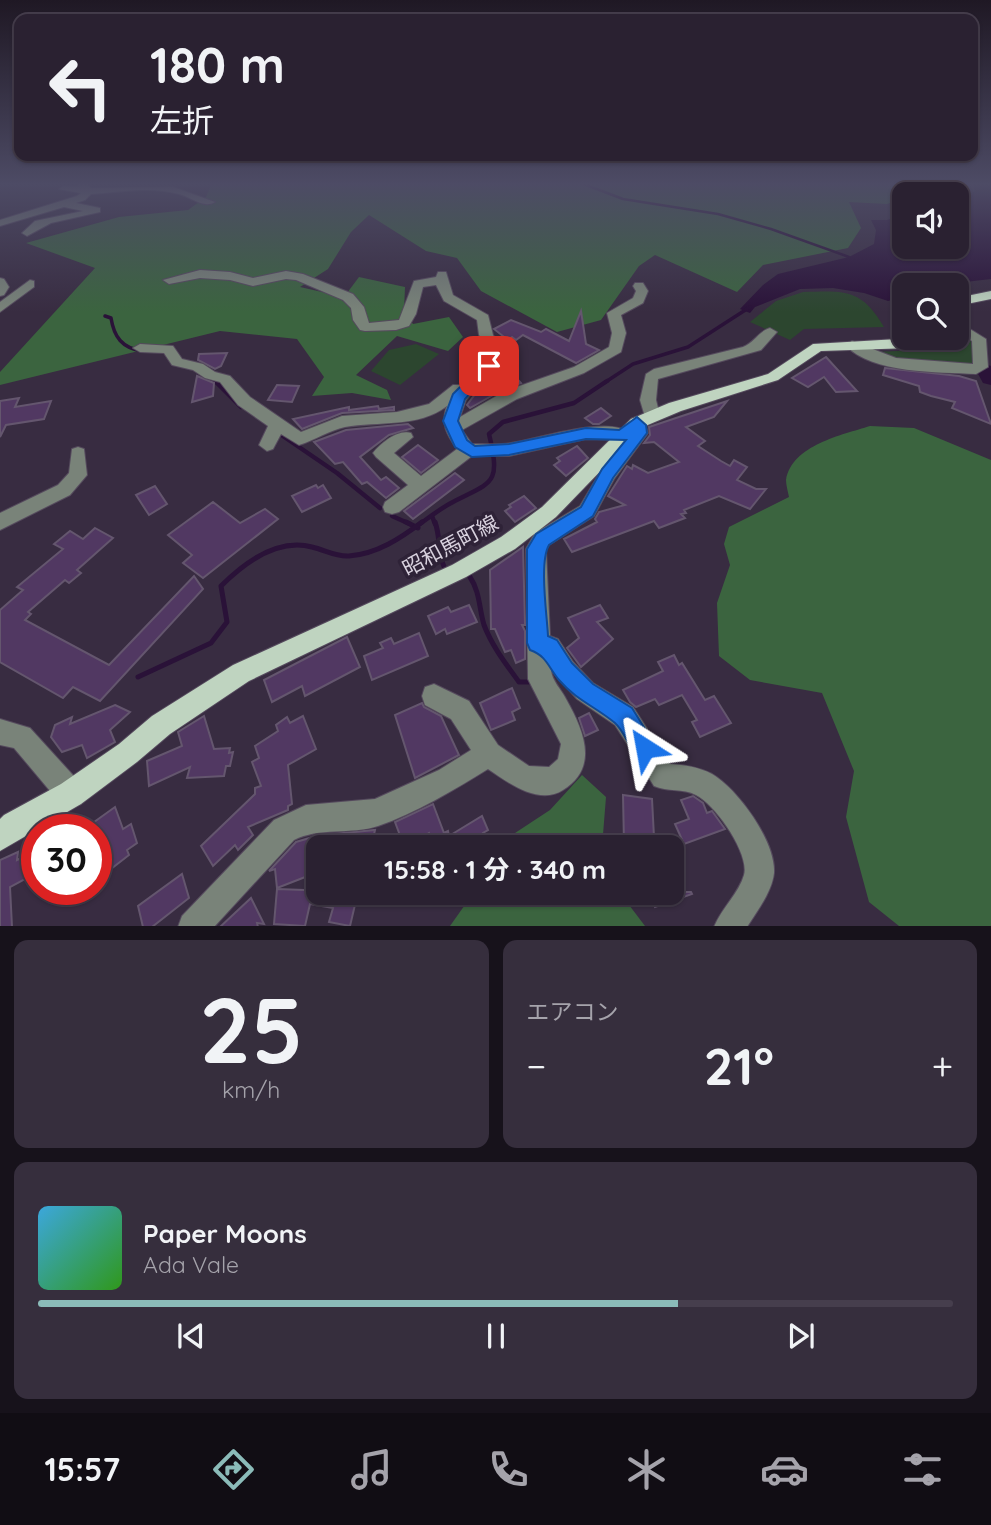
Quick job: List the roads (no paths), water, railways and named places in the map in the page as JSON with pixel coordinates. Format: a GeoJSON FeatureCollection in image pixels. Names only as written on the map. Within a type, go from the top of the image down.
{"type":"FeatureCollection","features":[{"type":"Feature","properties":{"kind":"main road"},"geometry":{"type":"LineString","coordinates":[[969,300],[991,295]]}},
{"type":"Feature","properties":{"kind":"main road","name":"昭和馬町線"},"geometry":{"type":"LineString","coordinates":[[0,837],[14,825],[71,794],[128,753],[161,725],[242,673],[459,571],[508,543],[549,512],[637,425],[773,377],[814,348],[892,344]]}},
{"type":"Feature","properties":{"kind":"street"},"geometry":{"type":"LineString","coordinates":[[27,233],[35,226]]}},
{"type":"Feature","properties":{"kind":"street"},"geometry":{"type":"LineString","coordinates":[[140,348],[168,349],[177,362],[198,367],[210,375],[225,379],[271,435],[299,439],[342,422],[397,418],[441,405],[463,385],[484,372],[498,354],[486,335],[483,318],[454,304],[443,292],[441,278],[418,284],[413,294],[411,314],[404,323],[381,328],[365,327],[348,297],[299,277],[286,275],[253,282],[230,276],[200,274],[169,280]]}},
{"type":"Feature","properties":{"kind":"street"},"geometry":{"type":"LineString","coordinates":[[0,282],[3,287],[0,292]]}},
{"type":"Feature","properties":{"kind":"street"},"geometry":{"type":"LineString","coordinates":[[0,309],[30,284]]}},
{"type":"Feature","properties":{"kind":"street"},"geometry":{"type":"LineString","coordinates":[[453,428],[511,395],[579,370],[616,349],[619,333],[614,313],[638,300],[642,291],[639,286]]}},
{"type":"Feature","properties":{"kind":"street"},"geometry":{"type":"LineString","coordinates":[[969,319],[984,331],[979,339]]}},
{"type":"Feature","properties":{"kind":"street"},"geometry":{"type":"LineString","coordinates":[[434,696],[460,710],[489,754],[525,779],[554,781],[570,766],[574,744],[558,708],[540,679],[537,549],[542,539],[587,512],[607,474],[640,433],[637,425],[648,400],[651,377],[659,372],[756,347],[771,332]]}},
{"type":"Feature","properties":{"kind":"street"},"geometry":{"type":"LineString","coordinates":[[852,345],[880,359],[899,363],[987,368],[979,339],[969,333]]}},
{"type":"Feature","properties":{"kind":"street"},"geometry":{"type":"LineString","coordinates":[[473,380],[458,397],[451,421],[461,443],[484,450],[544,444],[586,433],[637,425]]}},
{"type":"Feature","properties":{"kind":"street"},"geometry":{"type":"LineString","coordinates":[[405,437],[382,453],[421,486]]}},
{"type":"Feature","properties":{"kind":"street"},"geometry":{"type":"LineString","coordinates":[[392,507],[421,486],[484,450]]}},
{"type":"Feature","properties":{"kind":"street"},"geometry":{"type":"LineString","coordinates":[[0,522],[64,490],[78,475],[78,453]]}},
{"type":"Feature","properties":{"kind":"street"},"geometry":{"type":"LineString","coordinates":[[538,643],[550,647],[565,670],[585,691],[624,716],[663,777],[698,781],[708,786],[716,791],[734,815],[758,855],[759,876],[729,926]]}},
{"type":"Feature","properties":{"kind":"street"},"geometry":{"type":"LineString","coordinates":[[0,732],[21,737],[71,794]]}},
{"type":"Feature","properties":{"kind":"street"},"geometry":{"type":"LineString","coordinates":[[193,926],[284,830],[306,819],[331,819],[376,813],[448,779],[489,754]]}},
{"type":"Feature","properties":{"kind":"waterway"},"geometry":{"type":"LineString","coordinates":[[761,226],[849,257]]}},
{"type":"Feature","properties":{"kind":"waterway"},"geometry":{"type":"LineString","coordinates":[[604,383],[633,364],[688,347],[750,307]]}},
{"type":"Feature","properties":{"kind":"waterway"},"geometry":{"type":"LineString","coordinates":[[105,316],[111,318],[114,331],[124,344],[142,351]]}},
{"type":"Feature","properties":{"kind":"waterway"},"geometry":{"type":"LineString","coordinates":[[988,372],[991,378]]}},
{"type":"Feature","properties":{"kind":"waterway"},"geometry":{"type":"LineString","coordinates":[[209,378],[217,383]]}},
{"type":"Feature","properties":{"kind":"waterway"},"geometry":{"type":"LineString","coordinates":[[217,383],[241,407]]}},
{"type":"Feature","properties":{"kind":"waterway"},"geometry":{"type":"LineString","coordinates":[[420,524],[444,507],[485,485],[490,479],[494,463],[489,434],[503,422],[574,403],[604,383]]}},
{"type":"Feature","properties":{"kind":"waterway"},"geometry":{"type":"LineString","coordinates":[[277,432],[337,473],[380,508]]}},
{"type":"Feature","properties":{"kind":"waterway"},"geometry":{"type":"LineString","coordinates":[[392,516],[410,524]]}},
{"type":"Feature","properties":{"kind":"waterway"},"geometry":{"type":"LineString","coordinates":[[432,516],[435,524]]}},
{"type":"Feature","properties":{"kind":"waterway"},"geometry":{"type":"LineString","coordinates":[[406,522],[410,524]]}},
{"type":"Feature","properties":{"kind":"waterway"},"geometry":{"type":"LineString","coordinates":[[416,527],[422,522]]}},
{"type":"Feature","properties":{"kind":"waterway"},"geometry":{"type":"LineString","coordinates":[[435,522],[445,569]]}},
{"type":"Feature","properties":{"kind":"waterway"},"geometry":{"type":"LineString","coordinates":[[410,524],[416,527]]}},
{"type":"Feature","properties":{"kind":"waterway"},"geometry":{"type":"LineString","coordinates":[[138,677],[211,643],[227,622],[221,586],[262,554],[299,545],[340,555],[359,555],[388,544],[416,527]]}},
{"type":"Feature","properties":{"kind":"waterway"},"geometry":{"type":"LineString","coordinates":[[470,577],[478,594],[484,625],[495,648],[519,682],[532,682]]}}]}
